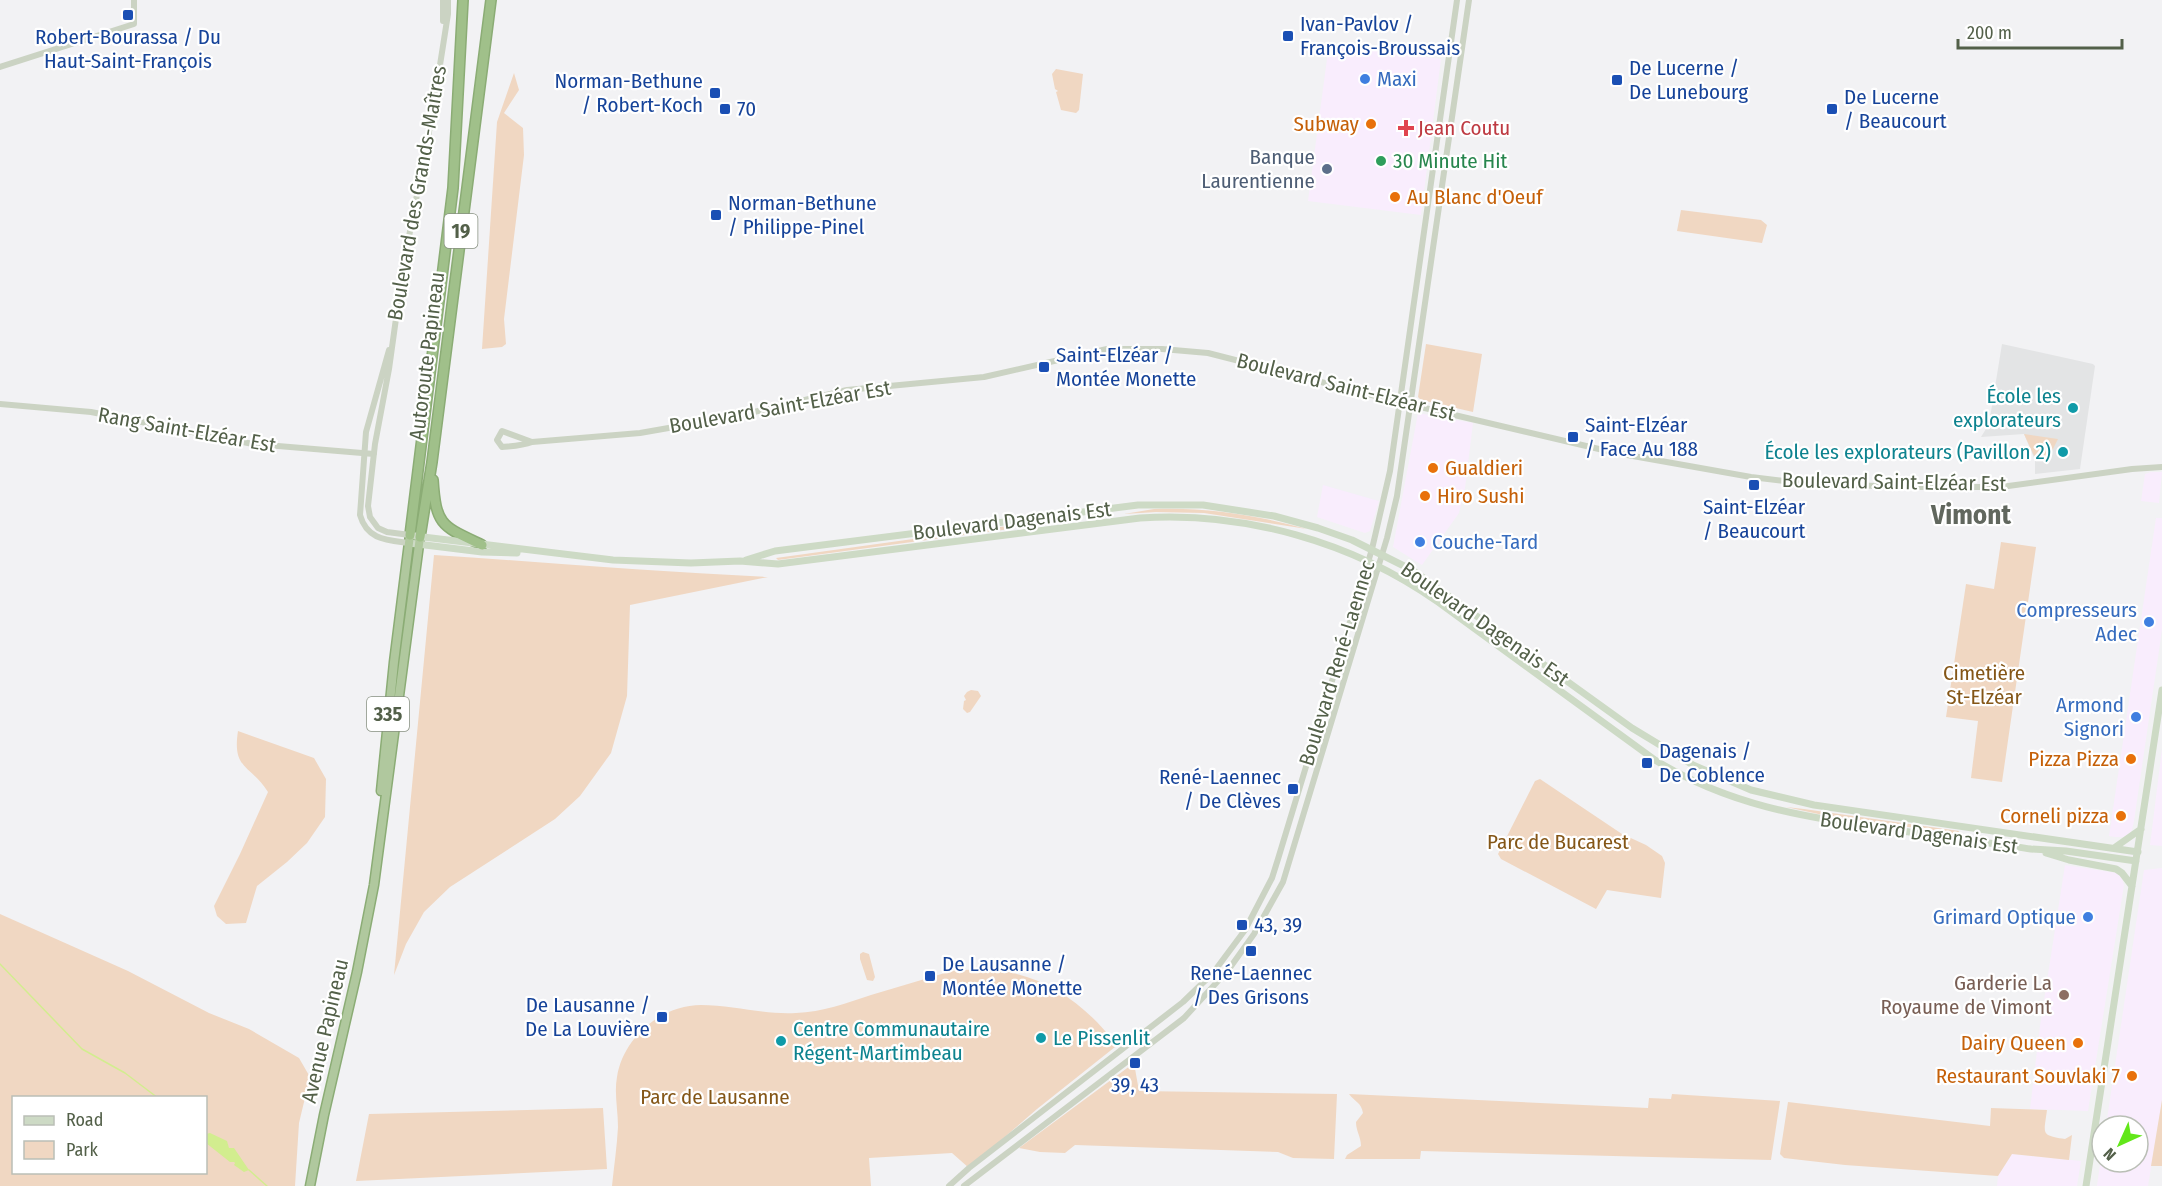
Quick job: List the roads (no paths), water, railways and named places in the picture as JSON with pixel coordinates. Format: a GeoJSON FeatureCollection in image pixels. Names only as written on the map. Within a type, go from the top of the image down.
{"type":"FeatureCollection","features":[{"type":"Feature","properties":{"kind":"highway","name":"Autoroute Papineau"},"geometry":{"type":"LineString","coordinates":[[409,539],[453,188],[463,0]]}},
{"type":"Feature","properties":{"kind":"highway","name":"Autoroute Papineau"},"geometry":{"type":"LineString","coordinates":[[419,541],[432,462],[491,0]]}},
{"type":"Feature","properties":{"kind":"highway"},"geometry":{"type":"LineString","coordinates":[[432,462],[434,503],[440,519],[450,530],[482,545]]}},
{"type":"Feature","properties":{"kind":"highway","name":"Avenue Papineau"},"geometry":{"type":"LineString","coordinates":[[374,885],[386,734],[409,539]]}},
{"type":"Feature","properties":{"kind":"highway","name":"Avenue Papineau"},"geometry":{"type":"LineString","coordinates":[[310,1186],[374,885],[419,541]]}},
{"type":"Feature","properties":{"kind":"main road","name":"Boulevard Dagenais Est"},"geometry":{"type":"LineString","coordinates":[[740,561],[775,551],[1071,512],[1152,504],[1203,505],[1267,514],[1318,528],[1372,549],[1434,584],[1644,736],[1684,761],[1718,778],[1769,795],[1814,806],[2138,852]]}},
{"type":"Feature","properties":{"kind":"main road","name":"Boulevard Dagenais Est"},"geometry":{"type":"LineString","coordinates":[[419,541],[482,545],[641,562],[691,564],[740,561],[778,564],[1115,521],[1182,517],[1230,521],[1277,530],[1319,542],[1378,567],[1431,597],[1653,759],[1710,788],[1760,806],[1811,818],[2038,850],[2136,861]]}},
{"type":"Feature","properties":{"kind":"main road","name":"Boulevard Dagenais Est"},"geometry":{"type":"LineString","coordinates":[[409,539],[482,552],[547,553]]}},
{"type":"Feature","properties":{"kind":"main road"},"geometry":{"type":"LineString","coordinates":[[2086,1186],[2162,690]]}},
{"type":"Feature","properties":{"kind":"main road"},"geometry":{"type":"LineString","coordinates":[[2114,848],[2141,829]]}},
{"type":"Feature","properties":{"kind":"main road"},"geometry":{"type":"LineString","coordinates":[[2038,850],[2069,860],[2114,868],[2122,873],[2133,886]]}},
{"type":"Feature","properties":{"kind":"street"},"geometry":{"type":"LineString","coordinates":[[0,67],[134,24],[135,0]]}},
{"type":"Feature","properties":{"kind":"street","name":"Boulevard des Grands-Maîtres"},"geometry":{"type":"LineString","coordinates":[[442,52],[443,0]]}},
{"type":"Feature","properties":{"kind":"street","name":"Boulevard des Grands-Maîtres"},"geometry":{"type":"LineString","coordinates":[[409,539],[384,531],[371,520],[368,506],[402,268],[428,138],[448,0]]}},
{"type":"Feature","properties":{"kind":"street","name":"Boulevard René-Laennec"},"geometry":{"type":"LineString","coordinates":[[950,1186],[969,1168],[1184,1002],[1213,973],[1245,930],[1272,878],[1372,549],[1388,485],[1457,0]]}},
{"type":"Feature","properties":{"kind":"street","name":"Boulevard René-Laennec"},"geometry":{"type":"LineString","coordinates":[[964,1186],[1184,1018],[1229,969],[1254,934],[1283,882],[1382,554],[1397,496],[1469,0]]}},
{"type":"Feature","properties":{"kind":"street","name":"Boulevard des Grands-Maîtres"},"geometry":{"type":"LineString","coordinates":[[393,334],[369,416],[360,515],[364,525],[380,539],[409,539]]}},
{"type":"Feature","properties":{"kind":"street","name":"Boulevard Saint-Elzéar Est"},"geometry":{"type":"LineString","coordinates":[[532,442],[502,431],[497,440],[502,447],[532,442],[640,433],[737,416],[847,390],[984,377],[1107,349],[1208,353],[1616,453],[1750,477],[1801,483],[1902,487],[2001,487],[2162,467]]}},
{"type":"Feature","properties":{"kind":"street","name":"Rang Saint-Elzéar Est"},"geometry":{"type":"LineString","coordinates":[[0,404],[91,412],[253,444],[374,454]]}},
{"type":"Feature","properties":{"kind":"waterway"},"geometry":{"type":"LineString","coordinates":[[0,964],[82,1049],[125,1073],[155,1096]]}},
{"type":"Feature","properties":{"kind":"waterway"},"geometry":{"type":"LineString","coordinates":[[249,1170],[267,1186]]}},
{"type":"Feature","properties":{"kind":"place","name":"Robert-Bourassa / Du Haut-Saint-François"},"geometry":{"type":"Point","coordinates":[128,15]}},
{"type":"Feature","properties":{"kind":"place","name":"Ivan-Pavlov / François-Broussais"},"geometry":{"type":"Point","coordinates":[1288,36]}},
{"type":"Feature","properties":{"kind":"place","name":"Maxi"},"geometry":{"type":"Point","coordinates":[1365,79]}},
{"type":"Feature","properties":{"kind":"place","name":"De Lucerne / De Lunebourg"},"geometry":{"type":"Point","coordinates":[1617,80]}},
{"type":"Feature","properties":{"kind":"place","name":"Norman-Bethune / Robert-Koch"},"geometry":{"type":"Point","coordinates":[715,93]}},
{"type":"Feature","properties":{"kind":"place","name":"70"},"geometry":{"type":"Point","coordinates":[725,109]}},
{"type":"Feature","properties":{"kind":"place","name":"De Lucerne / Beaucourt"},"geometry":{"type":"Point","coordinates":[1832,109]}},
{"type":"Feature","properties":{"kind":"place","name":"Subway"},"geometry":{"type":"Point","coordinates":[1371,124]}},
{"type":"Feature","properties":{"kind":"place","name":"Jean Coutu"},"geometry":{"type":"Point","coordinates":[1406,128]}},
{"type":"Feature","properties":{"kind":"place","name":"30 Minute Hit"},"geometry":{"type":"Point","coordinates":[1381,161]}},
{"type":"Feature","properties":{"kind":"place","name":"Banque Laurentienne"},"geometry":{"type":"Point","coordinates":[1327,169]}},
{"type":"Feature","properties":{"kind":"place","name":"Au Blanc d'Oeuf"},"geometry":{"type":"Point","coordinates":[1395,197]}},
{"type":"Feature","properties":{"kind":"place","name":"Norman-Bethune / Philippe-Pinel"},"geometry":{"type":"Point","coordinates":[716,215]}},
{"type":"Feature","properties":{"kind":"place","name":"Saint-Elzéar / Montée Monette"},"geometry":{"type":"Point","coordinates":[1044,367]}},
{"type":"Feature","properties":{"kind":"place","name":"École les explorateurs"},"geometry":{"type":"Point","coordinates":[2073,408]}},
{"type":"Feature","properties":{"kind":"place","name":"Saint-Elzéar / Face Au 188"},"geometry":{"type":"Point","coordinates":[1573,437]}},
{"type":"Feature","properties":{"kind":"place","name":"École les explorateurs (Pavillon 2)"},"geometry":{"type":"Point","coordinates":[2063,452]}},
{"type":"Feature","properties":{"kind":"place","name":"Gualdieri"},"geometry":{"type":"Point","coordinates":[1433,468]}},
{"type":"Feature","properties":{"kind":"place","name":"Saint-Elzéar / Beaucourt"},"geometry":{"type":"Point","coordinates":[1754,485]}},
{"type":"Feature","properties":{"kind":"place","name":"Hiro Sushi"},"geometry":{"type":"Point","coordinates":[1425,496]}},
{"type":"Feature","properties":{"kind":"place","name":"Couche-Tard"},"geometry":{"type":"Point","coordinates":[1420,542]}},
{"type":"Feature","properties":{"kind":"place","name":"Compresseurs Adec"},"geometry":{"type":"Point","coordinates":[2149,622]}},
{"type":"Feature","properties":{"kind":"place","name":"Armond Signori"},"geometry":{"type":"Point","coordinates":[2136,717]}},
{"type":"Feature","properties":{"kind":"place","name":"Pizza Pizza"},"geometry":{"type":"Point","coordinates":[2131,759]}},
{"type":"Feature","properties":{"kind":"place","name":"Dagenais / De Coblence"},"geometry":{"type":"Point","coordinates":[1647,763]}},
{"type":"Feature","properties":{"kind":"place","name":"René-Laennec / De Clèves"},"geometry":{"type":"Point","coordinates":[1293,789]}},
{"type":"Feature","properties":{"kind":"place","name":"Corneli pizza"},"geometry":{"type":"Point","coordinates":[2121,816]}},
{"type":"Feature","properties":{"kind":"place","name":"Grimard Optique"},"geometry":{"type":"Point","coordinates":[2088,917]}},
{"type":"Feature","properties":{"kind":"place","name":"43, 39"},"geometry":{"type":"Point","coordinates":[1242,925]}},
{"type":"Feature","properties":{"kind":"place","name":"René-Laennec / Des Grisons"},"geometry":{"type":"Point","coordinates":[1251,951]}},
{"type":"Feature","properties":{"kind":"place","name":"De Lausanne / Montée Monette"},"geometry":{"type":"Point","coordinates":[930,976]}},
{"type":"Feature","properties":{"kind":"place","name":"Garderie La Royaume de Vimont"},"geometry":{"type":"Point","coordinates":[2064,995]}},
{"type":"Feature","properties":{"kind":"place","name":"De Lausanne / De La Louvière"},"geometry":{"type":"Point","coordinates":[662,1017]}},
{"type":"Feature","properties":{"kind":"place","name":"Le Pissenlit"},"geometry":{"type":"Point","coordinates":[1041,1038]}},
{"type":"Feature","properties":{"kind":"place","name":"Centre Communautaire Régent-Martimbeau"},"geometry":{"type":"Point","coordinates":[781,1041]}},
{"type":"Feature","properties":{"kind":"place","name":"Dairy Queen"},"geometry":{"type":"Point","coordinates":[2078,1043]}},
{"type":"Feature","properties":{"kind":"place","name":"39, 43"},"geometry":{"type":"Point","coordinates":[1135,1063]}},
{"type":"Feature","properties":{"kind":"place","name":"Restaurant Souvlaki 7"},"geometry":{"type":"Point","coordinates":[2132,1076]}},
{"type":"Feature","properties":{"kind":"district","name":"Vimont"},"geometry":{"type":"Point","coordinates":[1971,515]}},
{"type":"Feature","properties":{"kind":"park label","name":"Cimetière St-Elzéar"},"geometry":{"type":"Point","coordinates":[1984,685]}},
{"type":"Feature","properties":{"kind":"park label","name":"Parc de Bucarest"},"geometry":{"type":"Point","coordinates":[1558,842]}},
{"type":"Feature","properties":{"kind":"park label","name":"Parc de Lausanne"},"geometry":{"type":"Point","coordinates":[715,1097]}}]}
